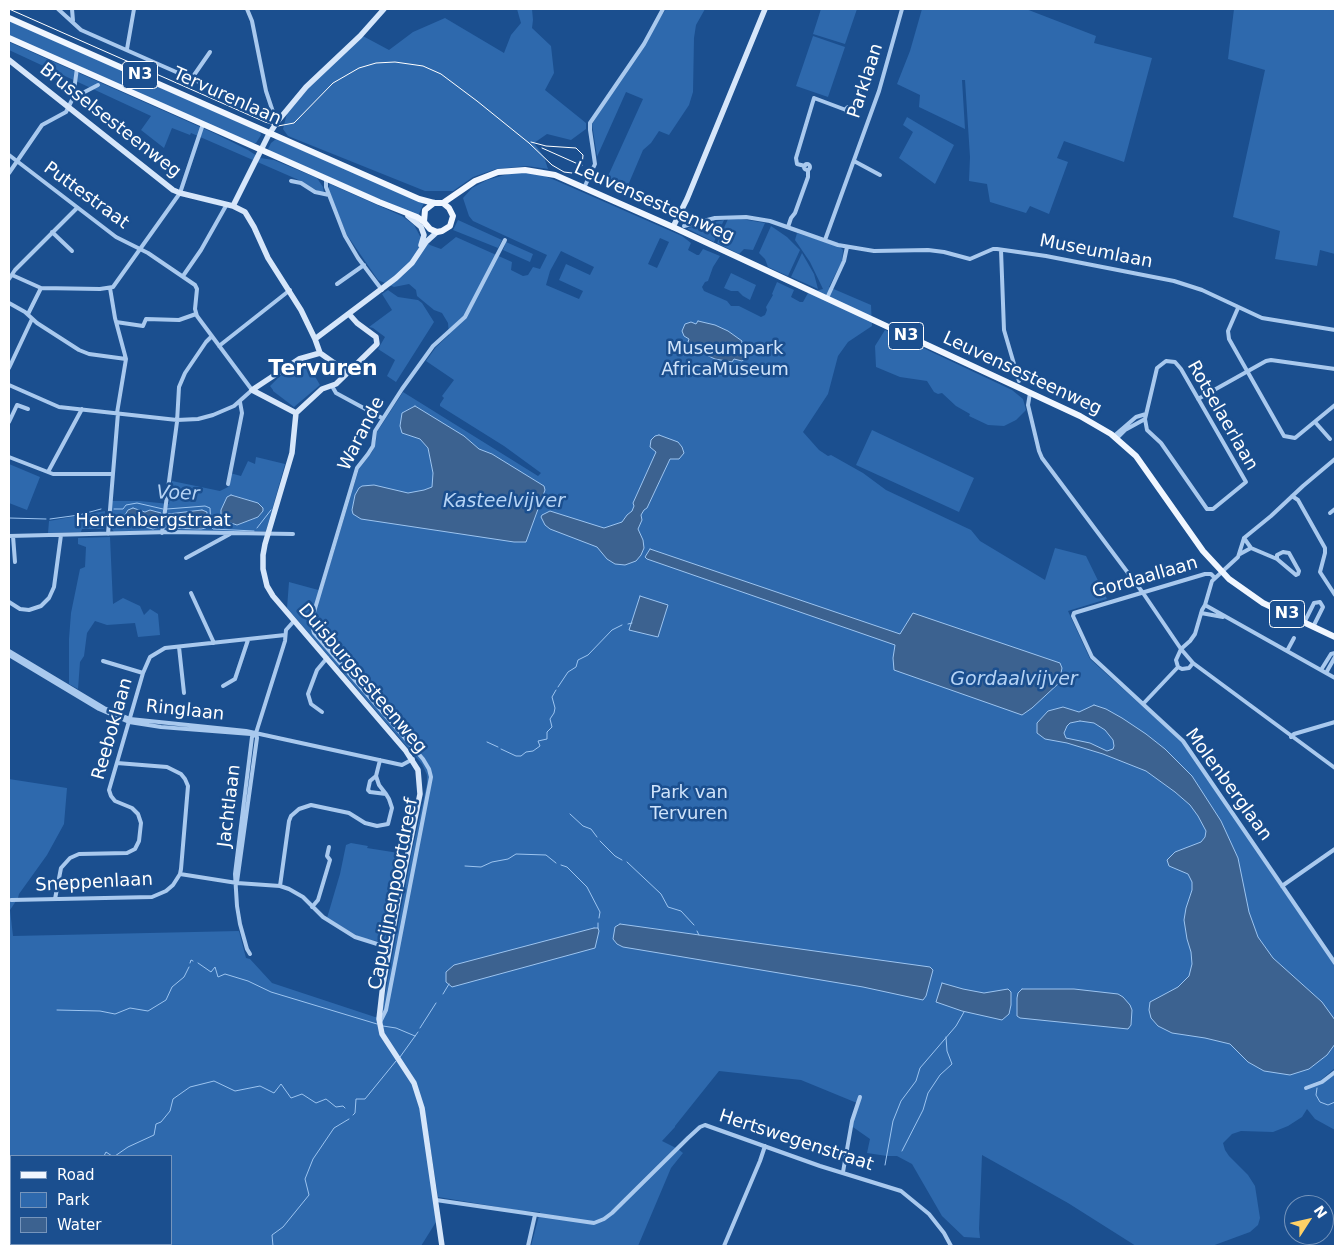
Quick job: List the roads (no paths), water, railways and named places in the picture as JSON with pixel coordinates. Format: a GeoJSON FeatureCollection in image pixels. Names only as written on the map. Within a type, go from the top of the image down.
{"type":"FeatureCollection","features":[{"type":"Feature","properties":{"kind":"main road","name":"Tervurenlaan"},"geometry":{"type":"LineString","coordinates":[[9,18],[424,201],[443,203]]}},
{"type":"Feature","properties":{"kind":"main road","name":"Tervurenlaan"},"geometry":{"type":"LineString","coordinates":[[9,38],[417,217],[436,232]]}},
{"type":"Feature","properties":{"kind":"main road","name":"Leuvensesteenweg"},"geometry":{"type":"LineString","coordinates":[[443,203],[480,178],[498,172],[525,170],[555,175],[673,227],[1080,416],[1116,437],[1136,456],[1198,544],[1222,572],[1254,597],[1335,637]]}},
{"type":"Feature","properties":{"kind":"main road","name":"Leuvensesteenweg"},"geometry":{"type":"LineString","coordinates":[[451,210],[454,199],[470,184]]}},
{"type":"Feature","properties":{"kind":"main road","name":"N3"},"geometry":{"type":"LineString","coordinates":[[408,194],[436,200],[443,199],[459,191]]}},
{"type":"Feature","properties":{"kind":"main road"},"geometry":{"type":"LineString","coordinates":[[426,224],[425,210],[434,203]]}},
{"type":"Feature","properties":{"kind":"main road"},"geometry":{"type":"LineString","coordinates":[[443,203],[451,210]]}},
{"type":"Feature","properties":{"kind":"main road","name":"N3"},"geometry":{"type":"LineString","coordinates":[[436,232],[444,231],[450,226],[453,220],[451,210]]}},
{"type":"Feature","properties":{"kind":"street","name":"Tervurenlaan"},"geometry":{"type":"LineString","coordinates":[[58,9],[81,30],[269,113],[273,112]]}},
{"type":"Feature","properties":{"kind":"street"},"geometry":{"type":"LineString","coordinates":[[72,9],[72,21]]}},
{"type":"Feature","properties":{"kind":"street"},"geometry":{"type":"LineString","coordinates":[[127,49],[134,9]]}},
{"type":"Feature","properties":{"kind":"street"},"geometry":{"type":"LineString","coordinates":[[247,9],[252,21],[270,103],[278,120]]}},
{"type":"Feature","properties":{"kind":"street"},"geometry":{"type":"LineString","coordinates":[[349,314],[378,340],[376,345],[332,386],[322,389],[296,413],[252,390],[196,314],[196,287],[183,276],[230,205],[278,120],[306,87],[360,36],[384,9]]}},
{"type":"Feature","properties":{"kind":"street"},"geometry":{"type":"LineString","coordinates":[[584,188],[594,164],[589,129],[590,123],[644,44],[663,9]]}},
{"type":"Feature","properties":{"kind":"street"},"geometry":{"type":"LineString","coordinates":[[673,227],[688,199],[765,9]]}},
{"type":"Feature","properties":{"kind":"street","name":"Parklaan"},"geometry":{"type":"LineString","coordinates":[[825,240],[884,78],[902,9]]}},
{"type":"Feature","properties":{"kind":"street","name":"Tervurenlaan"},"geometry":{"type":"LineString","coordinates":[[192,78],[210,52]]}},
{"type":"Feature","properties":{"kind":"street","name":"Brusselsesteenweg"},"geometry":{"type":"LineString","coordinates":[[9,60],[162,182],[180,194],[230,205],[249,216],[267,256],[290,290],[315,339],[320,353]]}},
{"type":"Feature","properties":{"kind":"street"},"geometry":{"type":"LineString","coordinates":[[9,174],[39,129],[68,108],[73,98],[77,68]]}},
{"type":"Feature","properties":{"kind":"street"},"geometry":{"type":"LineString","coordinates":[[73,98],[98,85]]}},
{"type":"Feature","properties":{"kind":"street"},"geometry":{"type":"LineString","coordinates":[[789,228],[791,218],[808,177],[810,166],[807,164],[804,166],[796,162],[814,98],[846,110],[848,107],[852,108],[862,85]]}},
{"type":"Feature","properties":{"kind":"street"},"geometry":{"type":"LineString","coordinates":[[78,208],[52,232],[10,277],[41,288],[113,287],[180,194],[203,124]]}},
{"type":"Feature","properties":{"kind":"street","name":"Puttestraat"},"geometry":{"type":"LineString","coordinates":[[9,155],[116,237],[183,276]]}},
{"type":"Feature","properties":{"kind":"street"},"geometry":{"type":"LineString","coordinates":[[854,161],[880,175]]}},
{"type":"Feature","properties":{"kind":"street"},"geometry":{"type":"LineString","coordinates":[[326,178],[325,184],[345,236],[382,290]]}},
{"type":"Feature","properties":{"kind":"street"},"geometry":{"type":"LineString","coordinates":[[291,181],[301,183],[322,194],[329,195]]}},
{"type":"Feature","properties":{"kind":"street","name":"N3"},"geometry":{"type":"LineString","coordinates":[[400,211],[416,221],[421,227],[424,235],[421,249]]}},
{"type":"Feature","properties":{"kind":"street","name":"Museumlaan"},"geometry":{"type":"LineString","coordinates":[[684,226],[715,218],[738,216],[763,219],[848,247],[874,251],[928,250],[970,259],[993,249],[1046,256],[1174,282],[1202,290],[1262,318],[1335,330]]}},
{"type":"Feature","properties":{"kind":"street"},"geometry":{"type":"LineString","coordinates":[[426,224],[426,242]]}},
{"type":"Feature","properties":{"kind":"street"},"geometry":{"type":"LineString","coordinates":[[52,232],[72,251]]}},
{"type":"Feature","properties":{"kind":"street"},"geometry":{"type":"LineString","coordinates":[[315,339],[382,290],[407,268],[426,242],[436,232]]}},
{"type":"Feature","properties":{"kind":"street","name":"Warande"},"geometry":{"type":"LineString","coordinates":[[429,769],[423,759],[314,633],[311,622],[357,468],[371,449],[375,431],[382,418],[433,346],[465,317],[504,240]]}},
{"type":"Feature","properties":{"kind":"street"},"geometry":{"type":"LineString","coordinates":[[826,298],[844,261],[848,247]]}},
{"type":"Feature","properties":{"kind":"street"},"geometry":{"type":"LineString","coordinates":[[1001,250],[1004,330],[1019,381]]}},
{"type":"Feature","properties":{"kind":"street"},"geometry":{"type":"LineString","coordinates":[[337,284],[364,265]]}},
{"type":"Feature","properties":{"kind":"street"},"geometry":{"type":"LineString","coordinates":[[28,314],[41,288]]}},
{"type":"Feature","properties":{"kind":"street"},"geometry":{"type":"LineString","coordinates":[[108,534],[118,413],[126,359],[116,322],[110,288]]}},
{"type":"Feature","properties":{"kind":"street"},"geometry":{"type":"LineString","coordinates":[[219,346],[290,290]]}},
{"type":"Feature","properties":{"kind":"street"},"geometry":{"type":"LineString","coordinates":[[9,304],[28,314],[32,319],[79,350],[89,354],[126,359]]}},
{"type":"Feature","properties":{"kind":"street"},"geometry":{"type":"LineString","coordinates":[[1238,308],[1228,331],[1228,339],[1284,436],[1295,438],[1335,405]]}},
{"type":"Feature","properties":{"kind":"street"},"geometry":{"type":"LineString","coordinates":[[116,322],[143,326],[146,319],[179,320],[196,314]]}},
{"type":"Feature","properties":{"kind":"street"},"geometry":{"type":"LineString","coordinates":[[9,368],[32,319]]}},
{"type":"Feature","properties":{"kind":"street"},"geometry":{"type":"LineString","coordinates":[[162,533],[182,378],[202,346],[212,336]]}},
{"type":"Feature","properties":{"kind":"street"},"geometry":{"type":"LineString","coordinates":[[9,385],[59,407],[177,420],[205,417],[234,406],[252,390],[299,359],[320,353],[347,372]]}},
{"type":"Feature","properties":{"kind":"street"},"geometry":{"type":"LineString","coordinates":[[1198,399],[1266,361],[1271,360],[1335,369]]}},
{"type":"Feature","properties":{"kind":"street","name":"Rotselaerlaan"},"geometry":{"type":"LineString","coordinates":[[1166,361],[1175,362],[1246,482],[1213,509],[1210,510],[1205,507],[1161,443],[1147,430],[1145,416],[1155,371],[1159,364],[1166,361]]}},
{"type":"Feature","properties":{"kind":"street"},"geometry":{"type":"LineString","coordinates":[[332,386],[336,393],[382,418]]}},
{"type":"Feature","properties":{"kind":"street"},"geometry":{"type":"LineString","coordinates":[[1030,393],[1029,410],[1042,458],[1143,593],[1181,649],[1193,663],[1335,768]]}},
{"type":"Feature","properties":{"kind":"street"},"geometry":{"type":"LineString","coordinates":[[228,484],[242,413],[240,402]]}},
{"type":"Feature","properties":{"kind":"street"},"geometry":{"type":"LineString","coordinates":[[9,422],[17,405],[28,409]]}},
{"type":"Feature","properties":{"kind":"street"},"geometry":{"type":"LineString","coordinates":[[48,472],[82,409]]}},
{"type":"Feature","properties":{"kind":"street","name":"Duisburgsesteenweg"},"geometry":{"type":"LineString","coordinates":[[296,413],[292,453],[262,555],[264,577],[273,596],[413,760],[420,778],[420,794],[379,1011],[380,1028]]}},
{"type":"Feature","properties":{"kind":"street"},"geometry":{"type":"LineString","coordinates":[[1116,437],[1145,416]]}},
{"type":"Feature","properties":{"kind":"street"},"geometry":{"type":"LineString","coordinates":[[1315,422],[1330,439]]}},
{"type":"Feature","properties":{"kind":"street"},"geometry":{"type":"LineString","coordinates":[[9,457],[53,474],[112,474]]}},
{"type":"Feature","properties":{"kind":"street"},"geometry":{"type":"LineString","coordinates":[[1240,554],[1244,538],[1335,460]]}},
{"type":"Feature","properties":{"kind":"street"},"geometry":{"type":"LineString","coordinates":[[1330,464],[1335,466]]}},
{"type":"Feature","properties":{"kind":"street"},"geometry":{"type":"LineString","coordinates":[[1292,496],[1298,500],[1325,548],[1320,572],[1335,595]]}},
{"type":"Feature","properties":{"kind":"street"},"geometry":{"type":"LineString","coordinates":[[1330,512],[1335,509]]}},
{"type":"Feature","properties":{"kind":"street","name":"Hertenbergstraat"},"geometry":{"type":"LineString","coordinates":[[15,562],[11,536],[170,532],[293,534]]}},
{"type":"Feature","properties":{"kind":"street"},"geometry":{"type":"LineString","coordinates":[[186,558],[231,534]]}},
{"type":"Feature","properties":{"kind":"street"},"geometry":{"type":"LineString","coordinates":[[9,602],[29,610],[41,606],[49,598],[54,587],[61,535]]}},
{"type":"Feature","properties":{"kind":"street"},"geometry":{"type":"LineString","coordinates":[[1244,538],[1251,548],[1276,559],[1296,576],[1298,574],[1299,571],[1290,553],[1283,552],[1276,559]]}},
{"type":"Feature","properties":{"kind":"street"},"geometry":{"type":"LineString","coordinates":[[1240,554],[1251,548]]}},
{"type":"Feature","properties":{"kind":"street","name":"Gordaallaan"},"geometry":{"type":"LineString","coordinates":[[1073,614],[1205,574],[1211,574],[1215,578],[1236,560],[1240,554]]}},
{"type":"Feature","properties":{"kind":"street"},"geometry":{"type":"LineString","coordinates":[[1193,663],[1185,669],[1178,666],[1176,660],[1181,649],[1195,634],[1210,583],[1215,578]]}},
{"type":"Feature","properties":{"kind":"street"},"geometry":{"type":"LineString","coordinates":[[191,593],[214,643]]}},
{"type":"Feature","properties":{"kind":"street"},"geometry":{"type":"LineString","coordinates":[[1304,623],[1313,604],[1317,601],[1320,602],[1323,607],[1313,627]]}},
{"type":"Feature","properties":{"kind":"street"},"geometry":{"type":"LineString","coordinates":[[1205,605],[1335,678]]}},
{"type":"Feature","properties":{"kind":"street"},"geometry":{"type":"LineString","coordinates":[[1201,613],[1227,617]]}},
{"type":"Feature","properties":{"kind":"street","name":"Molenberglaan"},"geometry":{"type":"LineString","coordinates":[[1073,614],[1092,657],[1183,741],[1335,963]]}},
{"type":"Feature","properties":{"kind":"street","name":"Jachtlaan"},"geometry":{"type":"LineString","coordinates":[[250,954],[240,924],[235,874],[252,738],[256,734],[285,641],[286,630],[294,621]]}},
{"type":"Feature","properties":{"kind":"street","name":"Reeboklaan"},"geometry":{"type":"LineString","coordinates":[[55,899],[61,868],[70,858],[79,854],[127,853],[138,845],[141,822],[138,814],[132,808],[115,801],[110,793],[146,662],[155,653],[165,648],[285,635]]}},
{"type":"Feature","properties":{"kind":"street"},"geometry":{"type":"LineString","coordinates":[[1287,651],[1294,638]]}},
{"type":"Feature","properties":{"kind":"street"},"geometry":{"type":"LineString","coordinates":[[224,686],[235,678],[248,640]]}},
{"type":"Feature","properties":{"kind":"street"},"geometry":{"type":"LineString","coordinates":[[179,647],[184,693]]}},
{"type":"Feature","properties":{"kind":"street","name":"Ringlaan"},"geometry":{"type":"LineString","coordinates":[[9,651],[104,708],[130,720]]}},
{"type":"Feature","properties":{"kind":"street"},"geometry":{"type":"LineString","coordinates":[[1321,670],[1331,654],[1335,653]]}},
{"type":"Feature","properties":{"kind":"street","name":"Ringlaan"},"geometry":{"type":"LineString","coordinates":[[9,655],[100,709],[130,720],[246,731],[402,765],[413,760]]}},
{"type":"Feature","properties":{"kind":"street"},"geometry":{"type":"LineString","coordinates":[[1326,673],[1335,657]]}},
{"type":"Feature","properties":{"kind":"street"},"geometry":{"type":"LineString","coordinates":[[322,712],[311,704],[308,694],[317,670],[327,658]]}},
{"type":"Feature","properties":{"kind":"street"},"geometry":{"type":"LineString","coordinates":[[103,662],[142,674]]}},
{"type":"Feature","properties":{"kind":"street"},"geometry":{"type":"LineString","coordinates":[[1143,704],[1178,666]]}},
{"type":"Feature","properties":{"kind":"street"},"geometry":{"type":"LineString","coordinates":[[1291,737],[1294,734],[1335,722]]}},
{"type":"Feature","properties":{"kind":"street"},"geometry":{"type":"LineString","coordinates":[[280,886],[289,821],[295,813],[305,806],[311,805],[349,813],[365,823],[377,826],[385,825],[389,821],[392,808],[391,803],[379,786],[376,776],[380,760]]}},
{"type":"Feature","properties":{"kind":"street"},"geometry":{"type":"LineString","coordinates":[[117,763],[167,766],[185,778],[188,786],[180,874],[280,886],[296,892],[327,920],[355,937],[390,948]]}},
{"type":"Feature","properties":{"kind":"street","name":"Capucijnenpoortdreef"},"geometry":{"type":"LineString","coordinates":[[380,1028],[386,1010],[430,783],[429,769]]}},
{"type":"Feature","properties":{"kind":"street"},"geometry":{"type":"LineString","coordinates":[[376,776],[370,781],[368,790],[370,792],[386,794]]}},
{"type":"Feature","properties":{"kind":"street"},"geometry":{"type":"LineString","coordinates":[[312,907],[318,900],[330,860],[328,856],[330,847]]}},
{"type":"Feature","properties":{"kind":"street"},"geometry":{"type":"LineString","coordinates":[[1282,886],[1335,849]]}},
{"type":"Feature","properties":{"kind":"street","name":"Sneppenlaan"},"geometry":{"type":"LineString","coordinates":[[11,900],[156,896],[171,888],[180,874]]}},
{"type":"Feature","properties":{"kind":"street"},"geometry":{"type":"LineString","coordinates":[[380,1028],[416,1088],[422,1108],[442,1246]]}},
{"type":"Feature","properties":{"kind":"street"},"geometry":{"type":"LineString","coordinates":[[1306,1088],[1322,1082],[1335,1072]]}},
{"type":"Feature","properties":{"kind":"street"},"geometry":{"type":"LineString","coordinates":[[843,1172],[852,1121],[860,1097]]}},
{"type":"Feature","properties":{"kind":"street","name":"Hertswegenstraat"},"geometry":{"type":"LineString","coordinates":[[436,1200],[594,1223],[604,1219],[702,1125],[820,1166],[902,1191],[929,1214],[944,1233],[951,1246]]}},
{"type":"Feature","properties":{"kind":"street"},"geometry":{"type":"LineString","coordinates":[[724,1246],[765,1146]]}},
{"type":"Feature","properties":{"kind":"street"},"geometry":{"type":"LineString","coordinates":[[528,1246],[535,1215]]}},
{"type":"Feature","properties":{"kind":"water"},"geometry":{"type":"Polygon","coordinates":[[[698,321],[715,325],[742,341],[741,344],[746,347],[748,352],[747,357],[742,361],[734,359],[732,362],[715,359],[702,353],[688,342],[689,339],[684,336],[682,331],[685,324],[691,322],[696,324],[698,321]]]}},
{"type":"Feature","properties":{"kind":"water","name":"Kasteelvijver"},"geometry":{"type":"Polygon","coordinates":[[[415,406],[464,436],[479,449],[492,454],[544,486],[545,490],[526,542],[514,542],[361,519],[353,514],[355,495],[362,486],[374,485],[408,493],[432,487],[433,473],[428,448],[420,439],[402,433],[400,426],[402,413],[415,406]]]}},
{"type":"Feature","properties":{"kind":"water"},"geometry":{"type":"Polygon","coordinates":[[[659,435],[678,442],[684,453],[679,459],[670,459],[647,508],[641,515],[642,520],[638,529],[644,548],[636,561],[625,565],[615,564],[607,559],[597,547],[550,529],[545,525],[541,517],[550,511],[604,528],[622,522],[632,511],[633,503],[656,452],[650,447],[651,440],[659,435]]]}},
{"type":"Feature","properties":{"kind":"water"},"geometry":{"type":"Polygon","coordinates":[[[231,495],[258,503],[263,508],[263,511],[258,517],[237,525],[222,520],[221,510],[227,497],[231,495]]]}},
{"type":"Feature","properties":{"kind":"water"},"geometry":{"type":"Polygon","coordinates":[[[133,508],[145,512],[150,510],[161,513],[159,527],[153,529],[129,523],[125,515],[128,510],[133,508]]]}},
{"type":"Feature","properties":{"kind":"water"},"geometry":{"type":"Polygon","coordinates":[[[202,510],[207,512],[206,528],[166,528],[168,514],[202,510]]]}},
{"type":"Feature","properties":{"kind":"water","name":"Gordaalvijver"},"geometry":{"type":"Polygon","coordinates":[[[650,549],[900,634],[913,613],[1060,663],[1062,668],[1059,683],[1022,715],[894,670],[895,645],[647,559],[645,557],[650,549]]]}},
{"type":"Feature","properties":{"kind":"water"},"geometry":{"type":"Polygon","coordinates":[[[640,596],[668,605],[658,637],[629,630],[640,596]]]}},
{"type":"Feature","properties":{"kind":"water"},"geometry":{"type":"Polygon","coordinates":[[[1094,705],[1106,709],[1146,734],[1165,749],[1192,776],[1221,821],[1238,858],[1249,912],[1258,937],[1273,958],[1322,1002],[1335,1020],[1335,1044],[1327,1055],[1309,1069],[1290,1075],[1264,1071],[1248,1062],[1230,1044],[1172,1033],[1158,1026],[1151,1018],[1150,1002],[1178,987],[1189,976],[1192,964],[1184,920],[1192,890],[1192,882],[1188,874],[1169,866],[1167,860],[1175,852],[1201,842],[1205,837],[1206,831],[1190,805],[1146,771],[1103,754],[1067,743],[1045,739],[1037,733],[1037,723],[1048,711],[1063,707],[1079,712],[1094,705]],[[1080,721],[1070,723],[1064,733],[1066,738],[1090,743],[1107,751],[1113,749],[1113,740],[1105,730],[1094,723],[1080,721]]]}},
{"type":"Feature","properties":{"kind":"water"},"geometry":{"type":"Polygon","coordinates":[[[620,924],[930,967],[933,970],[926,996],[923,1000],[863,987],[623,947],[613,939],[615,927],[620,924]]]}},
{"type":"Feature","properties":{"kind":"water"},"geometry":{"type":"Polygon","coordinates":[[[598,928],[599,931],[595,948],[452,987],[446,982],[446,972],[454,965],[598,928]]]}},
{"type":"Feature","properties":{"kind":"water"},"geometry":{"type":"Polygon","coordinates":[[[942,983],[984,993],[1008,989],[1011,992],[1009,1014],[1002,1020],[962,1011],[936,1002],[942,983]]]}},
{"type":"Feature","properties":{"kind":"water"},"geometry":{"type":"Polygon","coordinates":[[[1022,989],[1074,989],[1118,994],[1130,1005],[1132,1010],[1131,1025],[1128,1029],[1020,1018],[1017,1016],[1017,998],[1018,993],[1022,989]]]}},
{"type":"Feature","properties":{"kind":"waterway","name":"Voer"},"geometry":{"type":"LineString","coordinates":[[114,509],[123,509],[126,505],[137,503],[163,509]]}},
{"type":"Feature","properties":{"kind":"waterway","name":"Voer"},"geometry":{"type":"LineString","coordinates":[[167,509],[205,506],[210,508],[211,527],[213,529],[254,531]]}},
{"type":"Feature","properties":{"kind":"waterway","name":"Voer"},"geometry":{"type":"LineString","coordinates":[[50,519],[79,515],[101,509]]}},
{"type":"Feature","properties":{"kind":"waterway","name":"Voer"},"geometry":{"type":"LineString","coordinates":[[257,528],[271,510]]}},
{"type":"Feature","properties":{"kind":"waterway","name":"Voer"},"geometry":{"type":"LineString","coordinates":[[9,518],[46,519]]}},
{"type":"Feature","properties":{"kind":"waterway"},"geometry":{"type":"LineString","coordinates":[[628,624],[632,623]]}},
{"type":"Feature","properties":{"kind":"waterway"},"geometry":{"type":"LineString","coordinates":[[558,687],[568,672],[576,667],[578,660],[588,655],[612,630],[622,625]]}},
{"type":"Feature","properties":{"kind":"waterway"},"geometry":{"type":"LineString","coordinates":[[501,749],[516,756],[521,756],[540,746],[538,741],[547,739],[547,732],[552,727],[550,719],[555,708],[552,697],[556,690]]}},
{"type":"Feature","properties":{"kind":"waterway"},"geometry":{"type":"LineString","coordinates":[[487,742],[498,747]]}},
{"type":"Feature","properties":{"kind":"waterway"},"geometry":{"type":"LineString","coordinates":[[570,814],[583,826],[591,829],[597,837]]}},
{"type":"Feature","properties":{"kind":"waterway"},"geometry":{"type":"LineString","coordinates":[[600,841],[615,856],[622,860]]}},
{"type":"Feature","properties":{"kind":"waterway"},"geometry":{"type":"LineString","coordinates":[[465,866],[481,867],[492,862],[508,859],[516,854],[546,855],[556,863]]}},
{"type":"Feature","properties":{"kind":"waterway"},"geometry":{"type":"LineString","coordinates":[[627,862],[661,894],[668,907],[681,911],[694,925]]}},
{"type":"Feature","properties":{"kind":"waterway"},"geometry":{"type":"LineString","coordinates":[[561,865],[567,867],[587,887],[600,912],[599,918]]}},
{"type":"Feature","properties":{"kind":"waterway"},"geometry":{"type":"LineString","coordinates":[[598,923],[598,928]]}},
{"type":"Feature","properties":{"kind":"waterway"},"geometry":{"type":"LineString","coordinates":[[697,931],[699,935]]}},
{"type":"Feature","properties":{"kind":"waterway"},"geometry":{"type":"LineString","coordinates":[[190,963],[191,960],[193,961]]}},
{"type":"Feature","properties":{"kind":"waterway"},"geometry":{"type":"LineString","coordinates":[[198,963],[211,972],[215,967],[218,977],[225,974],[248,981],[271,992],[377,1024]]}},
{"type":"Feature","properties":{"kind":"waterway"},"geometry":{"type":"LineString","coordinates":[[57,1010],[100,1011],[115,1014],[130,1008],[148,1011],[166,1000],[172,987],[184,977],[189,967]]}},
{"type":"Feature","properties":{"kind":"waterway"},"geometry":{"type":"LineString","coordinates":[[443,994],[449,984]]}},
{"type":"Feature","properties":{"kind":"waterway"},"geometry":{"type":"LineString","coordinates":[[420,1028],[436,1003]]}},
{"type":"Feature","properties":{"kind":"waterway"},"geometry":{"type":"LineString","coordinates":[[885,1165],[893,1121],[901,1101],[916,1081],[920,1068],[956,1026],[964,1012]]}},
{"type":"Feature","properties":{"kind":"waterway"},"geometry":{"type":"LineString","coordinates":[[383,1026],[396,1028],[415,1036]]}},
{"type":"Feature","properties":{"kind":"waterway"},"geometry":{"type":"LineString","coordinates":[[400,1057],[418,1032]]}},
{"type":"Feature","properties":{"kind":"waterway"},"geometry":{"type":"LineString","coordinates":[[902,1151],[923,1110],[928,1093],[940,1075],[952,1064],[947,1051],[946,1037]]}},
{"type":"Feature","properties":{"kind":"waterway"},"geometry":{"type":"LineString","coordinates":[[353,1115],[355,1113],[356,1099],[365,1099],[396,1061]]}},
{"type":"Feature","properties":{"kind":"waterway"},"geometry":{"type":"LineString","coordinates":[[116,1155],[128,1147],[154,1135],[156,1124],[161,1122],[170,1111],[173,1099],[190,1087],[214,1081],[235,1091],[260,1086],[274,1093],[281,1084],[291,1098],[302,1094],[316,1103],[326,1099],[336,1107],[343,1106],[345,1108]]}},
{"type":"Feature","properties":{"kind":"waterway","name":"Voer"},"geometry":{"type":"LineString","coordinates":[[1317,1088],[1316,1095],[1320,1102],[1328,1105],[1335,1102]]}},
{"type":"Feature","properties":{"kind":"waterway"},"geometry":{"type":"LineString","coordinates":[[273,1246],[272,1235],[283,1227],[309,1195],[305,1179],[313,1159],[334,1128],[349,1119]]}},
{"type":"Feature","properties":{"kind":"waterway"},"geometry":{"type":"LineString","coordinates":[[104,1155],[106,1152],[110,1155]]}},
{"type":"Feature","properties":{"kind":"tram line"},"geometry":{"type":"LineString","coordinates":[[9,9],[265,122],[278,126],[294,123],[333,83],[359,68],[376,63],[395,62],[423,66],[441,74],[477,101],[529,143],[552,165],[564,172],[572,173],[582,166],[583,155],[576,148],[546,146],[531,142]]}},
{"type":"Feature","properties":{"kind":"tram line"},"geometry":{"type":"LineString","coordinates":[[542,148],[578,164]]}},
{"type":"Feature","properties":{"kind":"district","name":"Tervuren"},"geometry":{"type":"Point","coordinates":[323,369]}},
{"type":"Feature","properties":{"kind":"park label","name":"Museumpark AfricaMuseum"},"geometry":{"type":"Point","coordinates":[725,359]}},
{"type":"Feature","properties":{"kind":"park label","name":"Park van Tervuren"},"geometry":{"type":"Point","coordinates":[689,803]}}]}
